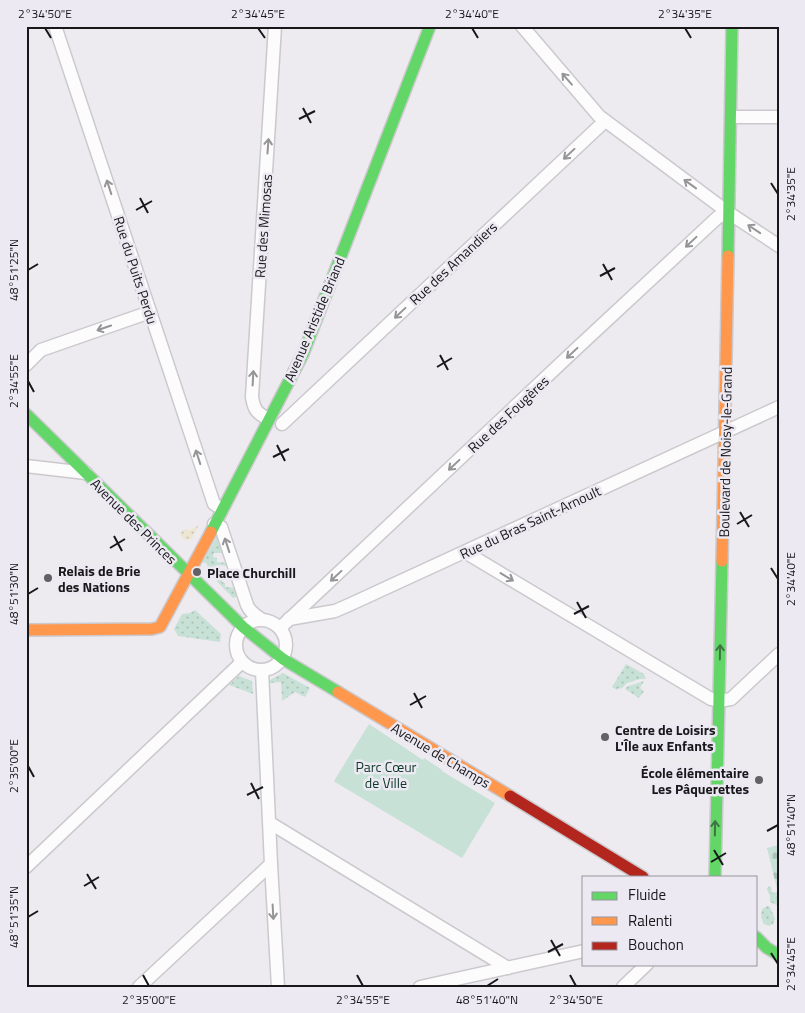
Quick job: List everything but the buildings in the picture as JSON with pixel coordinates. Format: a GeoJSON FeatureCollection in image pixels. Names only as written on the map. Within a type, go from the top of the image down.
{"type":"FeatureCollection","features":[{"type":"Feature","properties":{"kind":"street","name":"Rue du Puits Perdu"},"geometry":{"type":"LineString","coordinates":[[55,26],[214,504],[222,509]]}},
{"type":"Feature","properties":{"kind":"street","name":"Rue des Mimosas"},"geometry":{"type":"LineString","coordinates":[[268,419],[260,415],[254,408],[252,398],[275,26]]}},
{"type":"Feature","properties":{"kind":"street","name":"Avenue Aristide Briand"},"geometry":{"type":"LineString","coordinates":[[32,629],[160,627],[302,354],[430,26]]}},
{"type":"Feature","properties":{"kind":"street"},"geometry":{"type":"LineString","coordinates":[[522,26],[599,116],[729,212],[779,246]]}},
{"type":"Feature","properties":{"kind":"street","name":"Boulevard de Noisy-le-Grand"},"geometry":{"type":"LineString","coordinates":[[715,876],[732,26]]}},
{"type":"Feature","properties":{"kind":"street"},"geometry":{"type":"LineString","coordinates":[[731,117],[779,117]]}},
{"type":"Feature","properties":{"kind":"street","name":"Rue des Amandiers"},"geometry":{"type":"LineString","coordinates":[[282,424],[605,121]]}},
{"type":"Feature","properties":{"kind":"street","name":"Rue des Fougères"},"geometry":{"type":"LineString","coordinates":[[285,624],[718,217],[729,212]]}},
{"type":"Feature","properties":{"kind":"street"},"geometry":{"type":"LineString","coordinates":[[26,365],[42,350],[150,312]]}},
{"type":"Feature","properties":{"kind":"street"},"geometry":{"type":"LineString","coordinates":[[282,394],[302,406]]}},
{"type":"Feature","properties":{"kind":"street","name":"Rue du Bras Saint-Arnoult"},"geometry":{"type":"LineString","coordinates":[[285,624],[335,611],[779,407]]}},
{"type":"Feature","properties":{"kind":"street","name":"Avenue des Princes"},"geometry":{"type":"LineString","coordinates":[[26,414],[243,627]]}},
{"type":"Feature","properties":{"kind":"street"},"geometry":{"type":"LineString","coordinates":[[26,466],[86,473]]}},
{"type":"Feature","properties":{"kind":"street"},"geometry":{"type":"LineString","coordinates":[[214,524],[221,527],[249,610],[261,619]]}},
{"type":"Feature","properties":{"kind":"street"},"geometry":{"type":"LineString","coordinates":[[465,552],[710,699],[719,701],[731,699],[779,654]]}},
{"type":"Feature","properties":{"kind":"street"},"geometry":{"type":"LineString","coordinates":[[261,619],[285,624],[286,652],[277,665],[262,671],[248,667],[242,662],[238,656],[236,641],[243,627],[248,623],[261,619]]}},
{"type":"Feature","properties":{"kind":"street","name":"Avenue de Champs"},"geometry":{"type":"LineString","coordinates":[[243,627],[282,659],[640,876]]}},
{"type":"Feature","properties":{"kind":"street"},"geometry":{"type":"LineString","coordinates":[[26,641],[32,629]]}},
{"type":"Feature","properties":{"kind":"street"},"geometry":{"type":"LineString","coordinates":[[26,866],[242,662]]}},
{"type":"Feature","properties":{"kind":"street"},"geometry":{"type":"LineString","coordinates":[[262,671],[278,987]]}},
{"type":"Feature","properties":{"kind":"street"},"geometry":{"type":"LineString","coordinates":[[270,823],[508,968]]}},
{"type":"Feature","properties":{"kind":"street"},"geometry":{"type":"LineString","coordinates":[[139,987],[271,864]]}},
{"type":"Feature","properties":{"kind":"street"},"geometry":{"type":"LineString","coordinates":[[762,947],[779,955]]}},
{"type":"Feature","properties":{"kind":"street"},"geometry":{"type":"LineString","coordinates":[[420,987],[582,951]]}},
{"type":"Feature","properties":{"kind":"street"},"geometry":{"type":"LineString","coordinates":[[623,987],[645,966]]}},
{"type":"Feature","properties":{"kind":"green space"},"geometry":{"type":"Polygon","coordinates":[[[218,535],[224,553],[214,553],[213,557],[217,558],[217,562],[228,563],[229,566],[218,565],[217,570],[221,570],[221,575],[232,575],[233,579],[222,578],[222,582],[225,583],[225,587],[237,588],[239,596],[233,598],[209,573],[207,564],[203,562],[218,535]]]}},
{"type":"Feature","properties":{"kind":"green space"},"geometry":{"type":"Polygon","coordinates":[[[195,610],[221,634],[220,642],[178,636],[174,629],[182,614],[195,610]]]}},
{"type":"Feature","properties":{"kind":"green space"},"geometry":{"type":"Polygon","coordinates":[[[626,664],[644,674],[646,679],[627,683],[617,690],[612,687],[626,664]]]}},
{"type":"Feature","properties":{"kind":"green space"},"geometry":{"type":"Polygon","coordinates":[[[283,673],[310,688],[305,697],[295,692],[282,701],[281,682],[270,683],[270,680],[283,673]]]}},
{"type":"Feature","properties":{"kind":"green space"},"geometry":{"type":"Polygon","coordinates":[[[239,676],[252,681],[253,694],[229,685],[239,676]]]}},
{"type":"Feature","properties":{"kind":"green space"},"geometry":{"type":"Polygon","coordinates":[[[644,681],[640,688],[644,691],[639,698],[625,689],[628,686],[644,681]]]}},
{"type":"Feature","properties":{"kind":"green space","name":"Parc Cœur de Ville"},"geometry":{"type":"Polygon","coordinates":[[[369,724],[423,760],[424,758],[495,803],[462,858],[334,781],[369,724]]]}},
{"type":"Feature","properties":{"kind":"green space"},"geometry":{"type":"Polygon","coordinates":[[[779,845],[779,897],[767,848],[779,845]]]}},
{"type":"Feature","properties":{"kind":"green space"},"geometry":{"type":"Polygon","coordinates":[[[771,886],[772,893],[777,892],[779,906],[770,902],[767,890],[771,886]]]}},
{"type":"Feature","properties":{"kind":"green space"},"geometry":{"type":"Polygon","coordinates":[[[767,906],[770,907],[775,919],[773,924],[769,926],[764,924],[761,917],[762,909],[767,906]]]}},
{"type":"Feature","properties":{"kind":"sand"},"geometry":{"type":"Polygon","coordinates":[[[199,525],[191,540],[185,540],[180,534],[184,529],[190,530],[199,525]]]}},
{"type":"Feature","properties":{"kind":"traffic: fast"},"geometry":{"type":"LineString","coordinates":[[211,532],[303,354],[430,26]]}},
{"type":"Feature","properties":{"kind":"traffic: fast"},"geometry":{"type":"LineString","coordinates":[[728,256],[732,26]]}},
{"type":"Feature","properties":{"kind":"traffic: fast"},"geometry":{"type":"LineString","coordinates":[[26,414],[243,627],[283,659],[338,692]]}},
{"type":"Feature","properties":{"kind":"traffic: fast"},"geometry":{"type":"LineString","coordinates":[[715,876],[722,561]]}},
{"type":"Feature","properties":{"kind":"traffic: fast"},"geometry":{"type":"LineString","coordinates":[[758,939],[767,948],[779,955]]}},
{"type":"Feature","properties":{"kind":"traffic: slow"},"geometry":{"type":"LineString","coordinates":[[722,561],[728,256]]}},
{"type":"Feature","properties":{"kind":"traffic: slow"},"geometry":{"type":"LineString","coordinates":[[26,630],[152,629],[160,627],[211,532]]}},
{"type":"Feature","properties":{"kind":"traffic: slow"},"geometry":{"type":"LineString","coordinates":[[338,692],[510,796]]}},
{"type":"Feature","properties":{"kind":"traffic: jam"},"geometry":{"type":"LineString","coordinates":[[510,796],[641,876]]}},
{"type":"Feature","properties":{"kind":"place","name":"Place Churchill"},"geometry":{"type":"Point","coordinates":[197,572]}},
{"type":"Feature","properties":{"kind":"place","name":"Relais de Brie des Nations"},"geometry":{"type":"Point","coordinates":[48,578]}},
{"type":"Feature","properties":{"kind":"place","name":"Centre de Loisirs L'Île aux Enfants"},"geometry":{"type":"Point","coordinates":[605,737]}},
{"type":"Feature","properties":{"kind":"place","name":"École élémentaire Les Pâquerettes"},"geometry":{"type":"Point","coordinates":[759,780]}}]}
